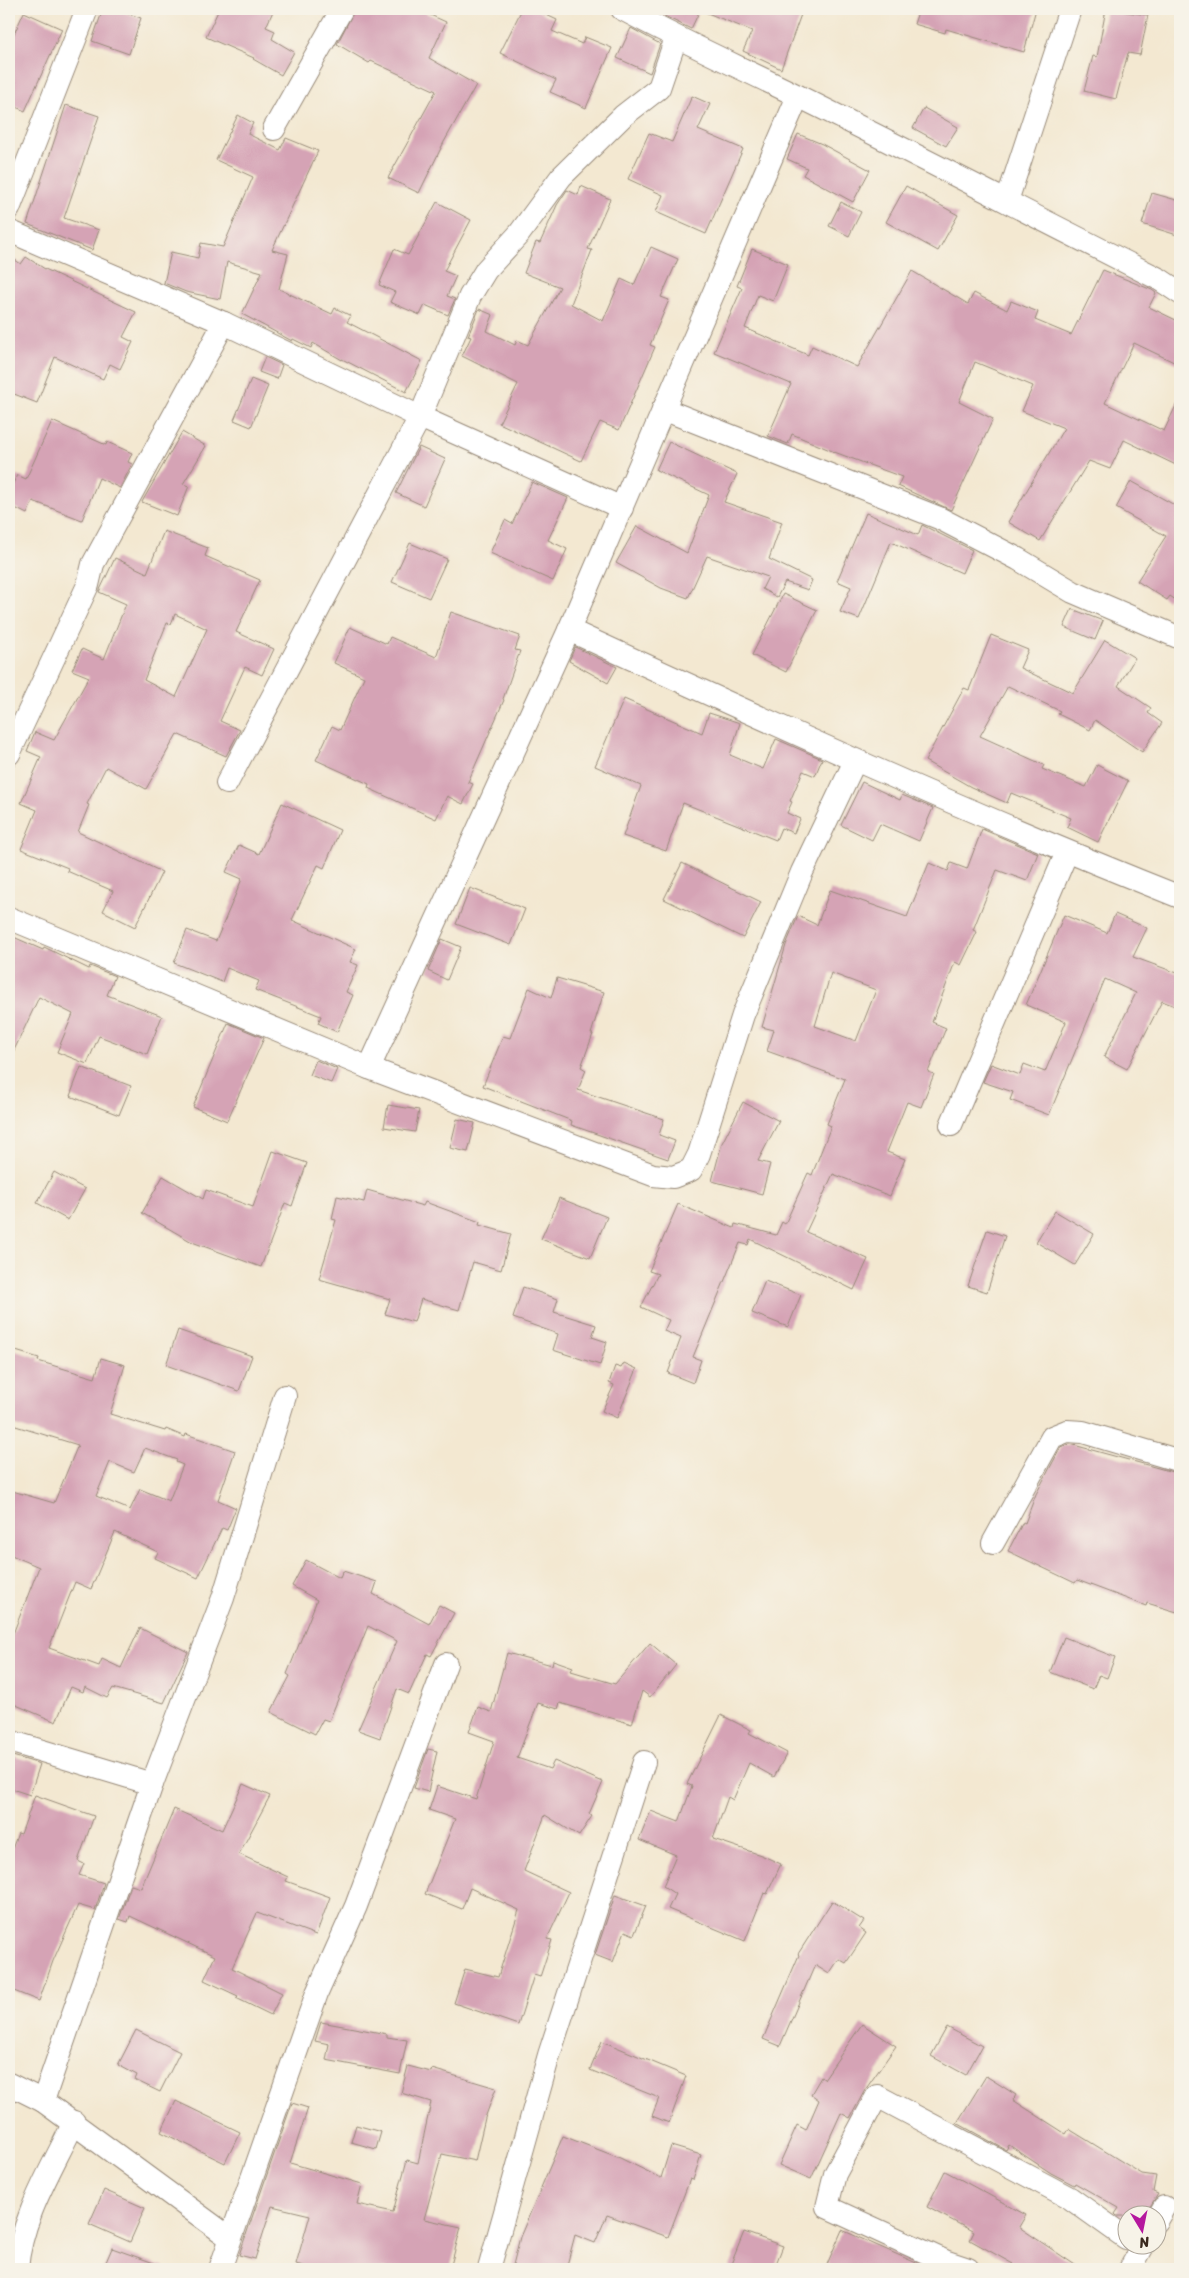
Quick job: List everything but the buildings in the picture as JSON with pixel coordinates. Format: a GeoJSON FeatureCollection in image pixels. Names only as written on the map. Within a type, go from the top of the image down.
{"type":"FeatureCollection","features":[{"type":"Feature","properties":{"kind":"street"},"geometry":{"type":"LineString","coordinates":[[9,209],[87,9]]}},
{"type":"Feature","properties":{"kind":"street"},"geometry":{"type":"LineString","coordinates":[[274,129],[342,9]]}},
{"type":"Feature","properties":{"kind":"street"},"geometry":{"type":"LineString","coordinates":[[622,9],[676,38],[798,96],[1159,279],[1180,293]]}},
{"type":"Feature","properties":{"kind":"street"},"geometry":{"type":"LineString","coordinates":[[1007,202],[1070,9]]}},
{"type":"Feature","properties":{"kind":"street"},"geometry":{"type":"LineString","coordinates":[[227,782],[420,417],[470,296],[486,270],[519,234],[561,176],[623,116],[660,88],[676,38]]}},
{"type":"Feature","properties":{"kind":"street"},"geometry":{"type":"LineString","coordinates":[[369,1068],[569,630],[798,96]]}},
{"type":"Feature","properties":{"kind":"street"},"geometry":{"type":"LineString","coordinates":[[9,231],[224,323],[420,417],[622,508]]}},
{"type":"Feature","properties":{"kind":"street"},"geometry":{"type":"LineString","coordinates":[[9,754],[88,585],[94,564],[224,323]]}},
{"type":"Feature","properties":{"kind":"street"},"geometry":{"type":"LineString","coordinates":[[663,409],[939,518],[1073,592],[1180,638]]}},
{"type":"Feature","properties":{"kind":"street"},"geometry":{"type":"LineString","coordinates":[[569,630],[855,762],[1067,852],[1180,897]]}},
{"type":"Feature","properties":{"kind":"street"},"geometry":{"type":"LineString","coordinates":[[9,918],[369,1068],[653,1175],[673,1177],[691,1170],[699,1154],[743,1015],[802,872],[855,762]]}},
{"type":"Feature","properties":{"kind":"street"},"geometry":{"type":"LineString","coordinates":[[951,1125],[1067,852]]}},
{"type":"Feature","properties":{"kind":"street"},"geometry":{"type":"LineString","coordinates":[[44,2101],[152,1784],[223,1598],[286,1396]]}},
{"type":"Feature","properties":{"kind":"street"},"geometry":{"type":"LineString","coordinates":[[992,1543],[1052,1437],[1067,1431],[1083,1432],[1180,1462]]}},
{"type":"Feature","properties":{"kind":"street"},"geometry":{"type":"LineString","coordinates":[[220,2269],[318,1993],[356,1906],[446,1664]]}},
{"type":"Feature","properties":{"kind":"street"},"geometry":{"type":"LineString","coordinates":[[9,1741],[152,1784]]}},
{"type":"Feature","properties":{"kind":"street"},"geometry":{"type":"LineString","coordinates":[[489,2269],[549,2055],[644,1762]]}},
{"type":"Feature","properties":{"kind":"street"},"geometry":{"type":"LineString","coordinates":[[9,2084],[44,2101],[230,2238]]}},
{"type":"Feature","properties":{"kind":"street"},"geometry":{"type":"LineString","coordinates":[[968,2269],[946,2262],[827,2207],[835,2174],[877,2096],[1070,2198],[1116,2230]]}},
{"type":"Feature","properties":{"kind":"street"},"geometry":{"type":"LineString","coordinates":[[17,2269],[18,2256],[30,2215],[74,2122]]}},
{"type":"Feature","properties":{"kind":"street"},"geometry":{"type":"LineString","coordinates":[[1130,2269],[1134,2256]]}}]}
